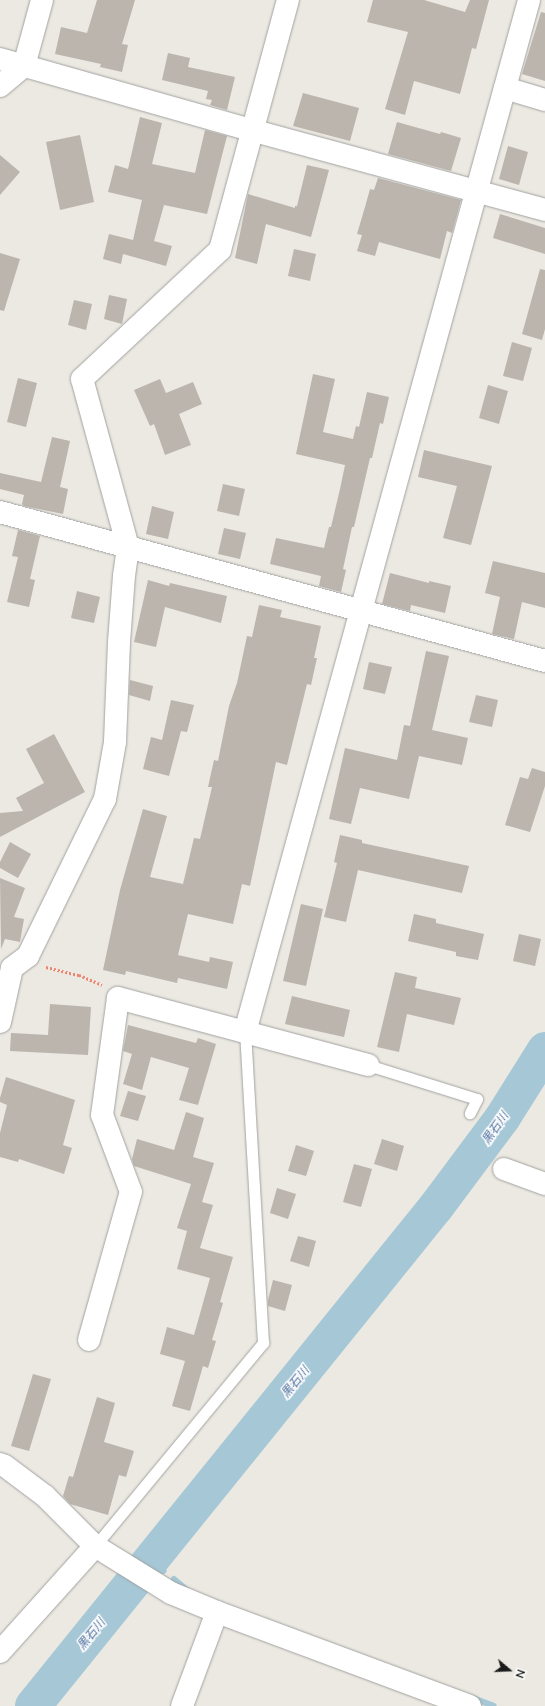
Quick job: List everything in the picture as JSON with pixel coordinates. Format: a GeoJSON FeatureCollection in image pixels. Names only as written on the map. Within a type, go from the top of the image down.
{"type":"FeatureCollection","features":[{"type":"Feature","properties":{"kind":"street"},"geometry":{"type":"LineString","coordinates":[[0,86],[24,66],[42,0]]}},
{"type":"Feature","properties":{"kind":"street"},"geometry":{"type":"LineString","coordinates":[[0,1022],[6,966],[28,956],[105,799],[115,742],[120,634],[124,576],[128,547],[82,379],[220,250],[251,130],[288,0]]}},
{"type":"Feature","properties":{"kind":"street"},"geometry":{"type":"LineString","coordinates":[[245,1032],[529,0]]}},
{"type":"Feature","properties":{"kind":"street"},"geometry":{"type":"LineString","coordinates":[[0,59],[251,130],[545,210]]}},
{"type":"Feature","properties":{"kind":"street"},"geometry":{"type":"LineString","coordinates":[[505,88],[545,100]]}},
{"type":"Feature","properties":{"kind":"street"},"geometry":{"type":"LineString","coordinates":[[0,512],[545,661]]}},
{"type":"Feature","properties":{"kind":"street"},"geometry":{"type":"LineString","coordinates":[[89,1340],[131,1192],[102,1115],[118,998],[368,1065]]}},
{"type":"Feature","properties":{"kind":"street"},"geometry":{"type":"LineString","coordinates":[[504,1169],[545,1184]]}},
{"type":"Feature","properties":{"kind":"street"},"geometry":{"type":"LineString","coordinates":[[0,1464],[5,1466],[45,1496],[95,1546],[171,1593],[217,1612],[470,1706]]}},
{"type":"Feature","properties":{"kind":"street"},"geometry":{"type":"LineString","coordinates":[[0,1652],[95,1546]]}},
{"type":"Feature","properties":{"kind":"street"},"geometry":{"type":"LineString","coordinates":[[182,1706],[217,1612]]}},
{"type":"Feature","properties":{"kind":"lane"},"geometry":{"type":"LineString","coordinates":[[95,1546],[263,1343],[245,1032]]}},
{"type":"Feature","properties":{"kind":"lane"},"geometry":{"type":"LineString","coordinates":[[368,1065],[478,1100],[470,1113]]}},
{"type":"Feature","properties":{"kind":"path"},"geometry":{"type":"LineString","coordinates":[[6,966],[45,967],[79,975],[102,984],[118,998]]}},
{"type":"Feature","properties":{"kind":"building"},"geometry":{"type":"Polygon","coordinates":[[[97,0],[135,0],[122,44],[128,45],[122,72],[100,67],[101,64],[55,54],[61,27],[87,33],[97,0]]]}},
{"type":"Feature","properties":{"kind":"building"},"geometry":{"type":"Polygon","coordinates":[[[373,0],[424,0],[465,12],[470,0],[489,0],[476,49],[472,48],[460,94],[414,81],[405,115],[385,109],[408,32],[367,22],[373,0]]]}},
{"type":"Feature","properties":{"kind":"building"},"geometry":{"type":"Polygon","coordinates":[[[541,12],[545,13],[545,81],[522,74],[541,12]]]}},
{"type":"Feature","properties":{"kind":"building"},"geometry":{"type":"Polygon","coordinates":[[[168,53],[190,58],[188,67],[235,77],[227,110],[210,105],[212,100],[206,99],[208,91],[162,80],[168,53]]]}},
{"type":"Feature","properties":{"kind":"building"},"geometry":{"type":"Polygon","coordinates":[[[303,93],[359,108],[350,141],[293,126],[303,93]]]}},
{"type":"Feature","properties":{"kind":"building"},"geometry":{"type":"Polygon","coordinates":[[[140,117],[162,123],[152,164],[195,173],[205,130],[227,136],[207,214],[164,205],[154,241],[172,246],[166,266],[123,254],[121,264],[103,259],[109,234],[133,240],[142,200],[108,192],[115,165],[128,169],[140,117]]]}},
{"type":"Feature","properties":{"kind":"building"},"geometry":{"type":"Polygon","coordinates":[[[397,122],[440,134],[441,132],[461,138],[451,171],[388,154],[397,122]]]}},
{"type":"Feature","properties":{"kind":"building"},"geometry":{"type":"Polygon","coordinates":[[[80,135],[94,202],[60,210],[46,142],[80,135]]]}},
{"type":"Feature","properties":{"kind":"building"},"geometry":{"type":"Polygon","coordinates":[[[508,146],[528,152],[519,185],[499,179],[508,146]]]}},
{"type":"Feature","properties":{"kind":"building"},"geometry":{"type":"Polygon","coordinates":[[[0,155],[20,172],[0,195],[0,155]]]}},
{"type":"Feature","properties":{"kind":"building"},"geometry":{"type":"Polygon","coordinates":[[[307,165],[329,170],[311,237],[266,224],[257,264],[235,258],[248,194],[295,208],[295,206],[297,206],[307,165]]]}},
{"type":"Feature","properties":{"kind":"building"},"geometry":{"type":"Polygon","coordinates":[[[378,178],[461,200],[452,233],[447,231],[440,259],[379,242],[375,256],[357,251],[362,235],[357,234],[370,189],[374,190],[378,178]]]}},
{"type":"Feature","properties":{"kind":"building"},"geometry":{"type":"Polygon","coordinates":[[[500,214],[545,228],[545,254],[493,238],[500,214]]]}},
{"type":"Feature","properties":{"kind":"building"},"geometry":{"type":"Polygon","coordinates":[[[294,249],[316,254],[310,281],[288,276],[294,249]]]}},
{"type":"Feature","properties":{"kind":"building"},"geometry":{"type":"Polygon","coordinates":[[[0,253],[20,259],[4,311],[0,310],[0,253]]]}},
{"type":"Feature","properties":{"kind":"building"},"geometry":{"type":"Polygon","coordinates":[[[540,269],[545,270],[545,329],[542,340],[522,334],[540,269]]]}},
{"type":"Feature","properties":{"kind":"building"},"geometry":{"type":"Polygon","coordinates":[[[109,295],[127,299],[122,324],[104,319],[109,295]]]}},
{"type":"Feature","properties":{"kind":"building"},"geometry":{"type":"Polygon","coordinates":[[[74,300],[92,304],[86,330],[68,325],[74,300]]]}},
{"type":"Feature","properties":{"kind":"building"},"geometry":{"type":"Polygon","coordinates":[[[512,342],[532,348],[523,381],[503,376],[512,342]]]}},
{"type":"Feature","properties":{"kind":"building"},"geometry":{"type":"Polygon","coordinates":[[[313,374],[335,379],[323,432],[353,439],[356,426],[359,427],[367,392],[389,397],[383,424],[380,423],[372,458],[370,458],[354,527],[352,527],[343,569],[346,570],[341,592],[319,586],[321,576],[270,564],[276,538],[324,548],[329,527],[331,527],[340,489],[345,465],[296,454],[313,374]]]}},
{"type":"Feature","properties":{"kind":"building"},"geometry":{"type":"Polygon","coordinates":[[[18,378],[37,383],[26,427],[7,422],[18,378]]]}},
{"type":"Feature","properties":{"kind":"building"},"geometry":{"type":"Polygon","coordinates":[[[160,379],[166,393],[193,382],[202,404],[179,414],[191,445],[165,455],[154,424],[150,426],[134,390],[160,379]]]}},
{"type":"Feature","properties":{"kind":"building"},"geometry":{"type":"Polygon","coordinates":[[[488,385],[508,391],[499,424],[479,418],[488,385]]]}},
{"type":"Feature","properties":{"kind":"building"},"geometry":{"type":"Polygon","coordinates":[[[52,437],[70,441],[60,487],[68,489],[63,514],[24,506],[22,504],[24,495],[0,489],[0,473],[41,482],[52,437]]]}},
{"type":"Feature","properties":{"kind":"building"},"geometry":{"type":"Polygon","coordinates":[[[424,450],[492,466],[471,545],[443,538],[457,486],[418,477],[424,450]]]}},
{"type":"Feature","properties":{"kind":"building"},"geometry":{"type":"Polygon","coordinates":[[[223,484],[245,489],[239,516],[217,511],[223,484]]]}},
{"type":"Feature","properties":{"kind":"building"},"geometry":{"type":"Polygon","coordinates":[[[152,506],[174,512],[168,539],[146,534],[152,506]]]}},
{"type":"Feature","properties":{"kind":"building"},"geometry":{"type":"Polygon","coordinates":[[[224,528],[246,533],[240,559],[218,554],[224,528]]]}},
{"type":"Feature","properties":{"kind":"building"},"geometry":{"type":"Polygon","coordinates":[[[18,530],[40,536],[30,579],[35,580],[29,607],[7,602],[18,557],[12,556],[18,530]]]}},
{"type":"Feature","properties":{"kind":"building"},"geometry":{"type":"Polygon","coordinates":[[[493,561],[545,573],[545,608],[522,602],[514,639],[492,634],[500,597],[485,593],[493,561]]]}},
{"type":"Feature","properties":{"kind":"building"},"geometry":{"type":"Polygon","coordinates":[[[390,573],[429,583],[429,581],[451,586],[445,613],[411,605],[410,611],[382,604],[390,573]]]}},
{"type":"Feature","properties":{"kind":"building"},"geometry":{"type":"Polygon","coordinates":[[[148,580],[169,586],[170,583],[227,596],[221,623],[165,607],[156,647],[134,642],[148,580]]]}},
{"type":"Feature","properties":{"kind":"building"},"geometry":{"type":"Polygon","coordinates":[[[77,591],[100,597],[94,623],[71,618],[77,591]]]}},
{"type":"Feature","properties":{"kind":"building"},"geometry":{"type":"Polygon","coordinates":[[[259,605],[282,610],[280,617],[321,626],[314,658],[317,658],[311,685],[307,684],[287,765],[276,762],[250,886],[242,884],[233,924],[188,914],[178,955],[209,962],[210,957],[233,962],[227,989],[178,978],[177,983],[126,971],[125,975],[103,970],[120,890],[143,809],[167,816],[150,877],[183,884],[194,838],[200,839],[212,787],[208,787],[214,760],[218,761],[229,706],[237,683],[247,636],[252,637],[259,605]]]}},
{"type":"Feature","properties":{"kind":"building"},"geometry":{"type":"Polygon","coordinates":[[[426,651],[449,656],[432,730],[468,738],[462,765],[419,756],[409,799],[360,788],[351,824],[329,819],[345,748],[397,760],[404,725],[410,726],[426,651]]]}},
{"type":"Feature","properties":{"kind":"building"},"geometry":{"type":"Polygon","coordinates":[[[369,662],[392,667],[385,694],[363,689],[369,662]]]}},
{"type":"Feature","properties":{"kind":"building"},"geometry":{"type":"Polygon","coordinates":[[[130,680],[153,686],[150,701],[129,695],[130,680]]]}},
{"type":"Feature","properties":{"kind":"building"},"geometry":{"type":"Polygon","coordinates":[[[476,695],[498,700],[492,727],[469,722],[476,695]]]}},
{"type":"Feature","properties":{"kind":"building"},"geometry":{"type":"Polygon","coordinates":[[[171,700],[194,705],[187,732],[181,731],[169,776],[143,769],[151,737],[162,740],[171,700]]]}},
{"type":"Feature","properties":{"kind":"building"},"geometry":{"type":"Polygon","coordinates":[[[54,734],[85,792],[0,837],[0,813],[23,811],[16,798],[44,783],[26,749],[54,734]]]}},
{"type":"Feature","properties":{"kind":"building"},"geometry":{"type":"Polygon","coordinates":[[[532,768],[545,772],[545,786],[530,832],[505,825],[520,777],[528,779],[532,768]]]}},
{"type":"Feature","properties":{"kind":"building"},"geometry":{"type":"Polygon","coordinates":[[[340,835],[362,840],[362,843],[469,866],[462,893],[358,870],[346,922],[324,917],[337,863],[334,862],[340,835]]]}},
{"type":"Feature","properties":{"kind":"building"},"geometry":{"type":"Polygon","coordinates":[[[10,842],[31,854],[18,878],[0,868],[0,862],[10,842]]]}},
{"type":"Feature","properties":{"kind":"building"},"geometry":{"type":"Polygon","coordinates":[[[0,878],[25,888],[14,917],[24,919],[20,942],[5,939],[1,949],[0,878]]]}},
{"type":"Feature","properties":{"kind":"building"},"geometry":{"type":"Polygon","coordinates":[[[301,904],[323,909],[306,986],[283,981],[301,904]]]}},
{"type":"Feature","properties":{"kind":"building"},"geometry":{"type":"Polygon","coordinates":[[[414,914],[436,919],[436,923],[484,934],[478,960],[456,956],[456,952],[408,941],[414,914]]]}},
{"type":"Feature","properties":{"kind":"building"},"geometry":{"type":"Polygon","coordinates":[[[519,934],[541,939],[535,966],[513,961],[519,934]]]}},
{"type":"Feature","properties":{"kind":"building"},"geometry":{"type":"Polygon","coordinates":[[[395,972],[417,977],[415,988],[461,998],[454,1025],[407,1014],[399,1052],[377,1047],[395,972]]]}},
{"type":"Feature","properties":{"kind":"building"},"geometry":{"type":"Polygon","coordinates":[[[292,996],[350,1010],[344,1037],[285,1024],[292,996]]]}},
{"type":"Feature","properties":{"kind":"building"},"geometry":{"type":"Polygon","coordinates":[[[50,1004],[91,1007],[88,1055],[10,1051],[11,1033],[48,1035],[50,1004]]]}},
{"type":"Feature","properties":{"kind":"building"},"geometry":{"type":"Polygon","coordinates":[[[128,1025],[196,1043],[198,1038],[216,1044],[198,1105],[179,1100],[189,1068],[151,1057],[142,1090],[123,1084],[132,1054],[123,1051],[128,1025]]]}},
{"type":"Feature","properties":{"kind":"building"},"geometry":{"type":"Polygon","coordinates":[[[6,1077],[75,1100],[63,1145],[72,1148],[64,1174],[19,1159],[18,1162],[0,1157],[0,1133],[7,1105],[0,1102],[0,1098],[6,1077]]]}},
{"type":"Feature","properties":{"kind":"building"},"geometry":{"type":"Polygon","coordinates":[[[128,1091],[146,1096],[138,1121],[120,1116],[128,1091]]]}},
{"type":"Feature","properties":{"kind":"building"},"geometry":{"type":"Polygon","coordinates":[[[186,1112],[204,1118],[193,1157],[214,1163],[202,1202],[213,1205],[200,1248],[233,1257],[220,1302],[223,1303],[212,1340],[216,1341],[208,1368],[203,1366],[190,1411],[172,1406],[185,1361],[160,1354],[167,1327],[194,1335],[210,1278],[177,1269],[187,1231],[177,1228],[191,1184],[134,1166],[132,1159],[137,1139],[174,1150],[186,1112]]]}},
{"type":"Feature","properties":{"kind":"building"},"geometry":{"type":"Polygon","coordinates":[[[382,1139],[404,1146],[397,1171],[374,1164],[382,1139]]]}},
{"type":"Feature","properties":{"kind":"building"},"geometry":{"type":"Polygon","coordinates":[[[296,1145],[314,1151],[306,1176],[288,1171],[296,1145]]]}},
{"type":"Feature","properties":{"kind":"building"},"geometry":{"type":"Polygon","coordinates":[[[354,1164],[372,1169],[361,1207],[343,1202],[354,1164]]]}},
{"type":"Feature","properties":{"kind":"building"},"geometry":{"type":"Polygon","coordinates":[[[277,1188],[296,1194],[288,1219],[270,1213],[277,1188]]]}},
{"type":"Feature","properties":{"kind":"building"},"geometry":{"type":"Polygon","coordinates":[[[298,1236],[316,1241],[309,1267],[290,1261],[298,1236]]]}},
{"type":"Feature","properties":{"kind":"building"},"geometry":{"type":"Polygon","coordinates":[[[273,1280],[292,1285],[285,1311],[268,1306],[273,1280]]]}},
{"type":"Feature","properties":{"kind":"building"},"geometry":{"type":"Polygon","coordinates":[[[33,1374],[51,1379],[29,1451],[11,1446],[33,1374]]]}},
{"type":"Feature","properties":{"kind":"building"},"geometry":{"type":"Polygon","coordinates":[[[97,1397],[115,1403],[104,1442],[134,1451],[126,1477],[119,1475],[108,1515],[70,1504],[63,1496],[69,1476],[73,1477],[97,1397]]]}},
{"type":"Feature","properties":{"kind":"waterway","name":"黒石川"},"geometry":{"type":"LineString","coordinates":[[33,1706],[436,1207],[503,1117],[545,1050]]}},
{"type":"Feature","properties":{"kind":"waterway"},"geometry":{"type":"LineString","coordinates":[[150,1559],[164,1571]]}},
{"type":"Feature","properties":{"kind":"waterway"},"geometry":{"type":"LineString","coordinates":[[174,1579],[187,1590]]}},
{"type":"Feature","properties":{"kind":"waterway"},"geometry":{"type":"LineString","coordinates":[[473,1698],[494,1706]]}}]}
